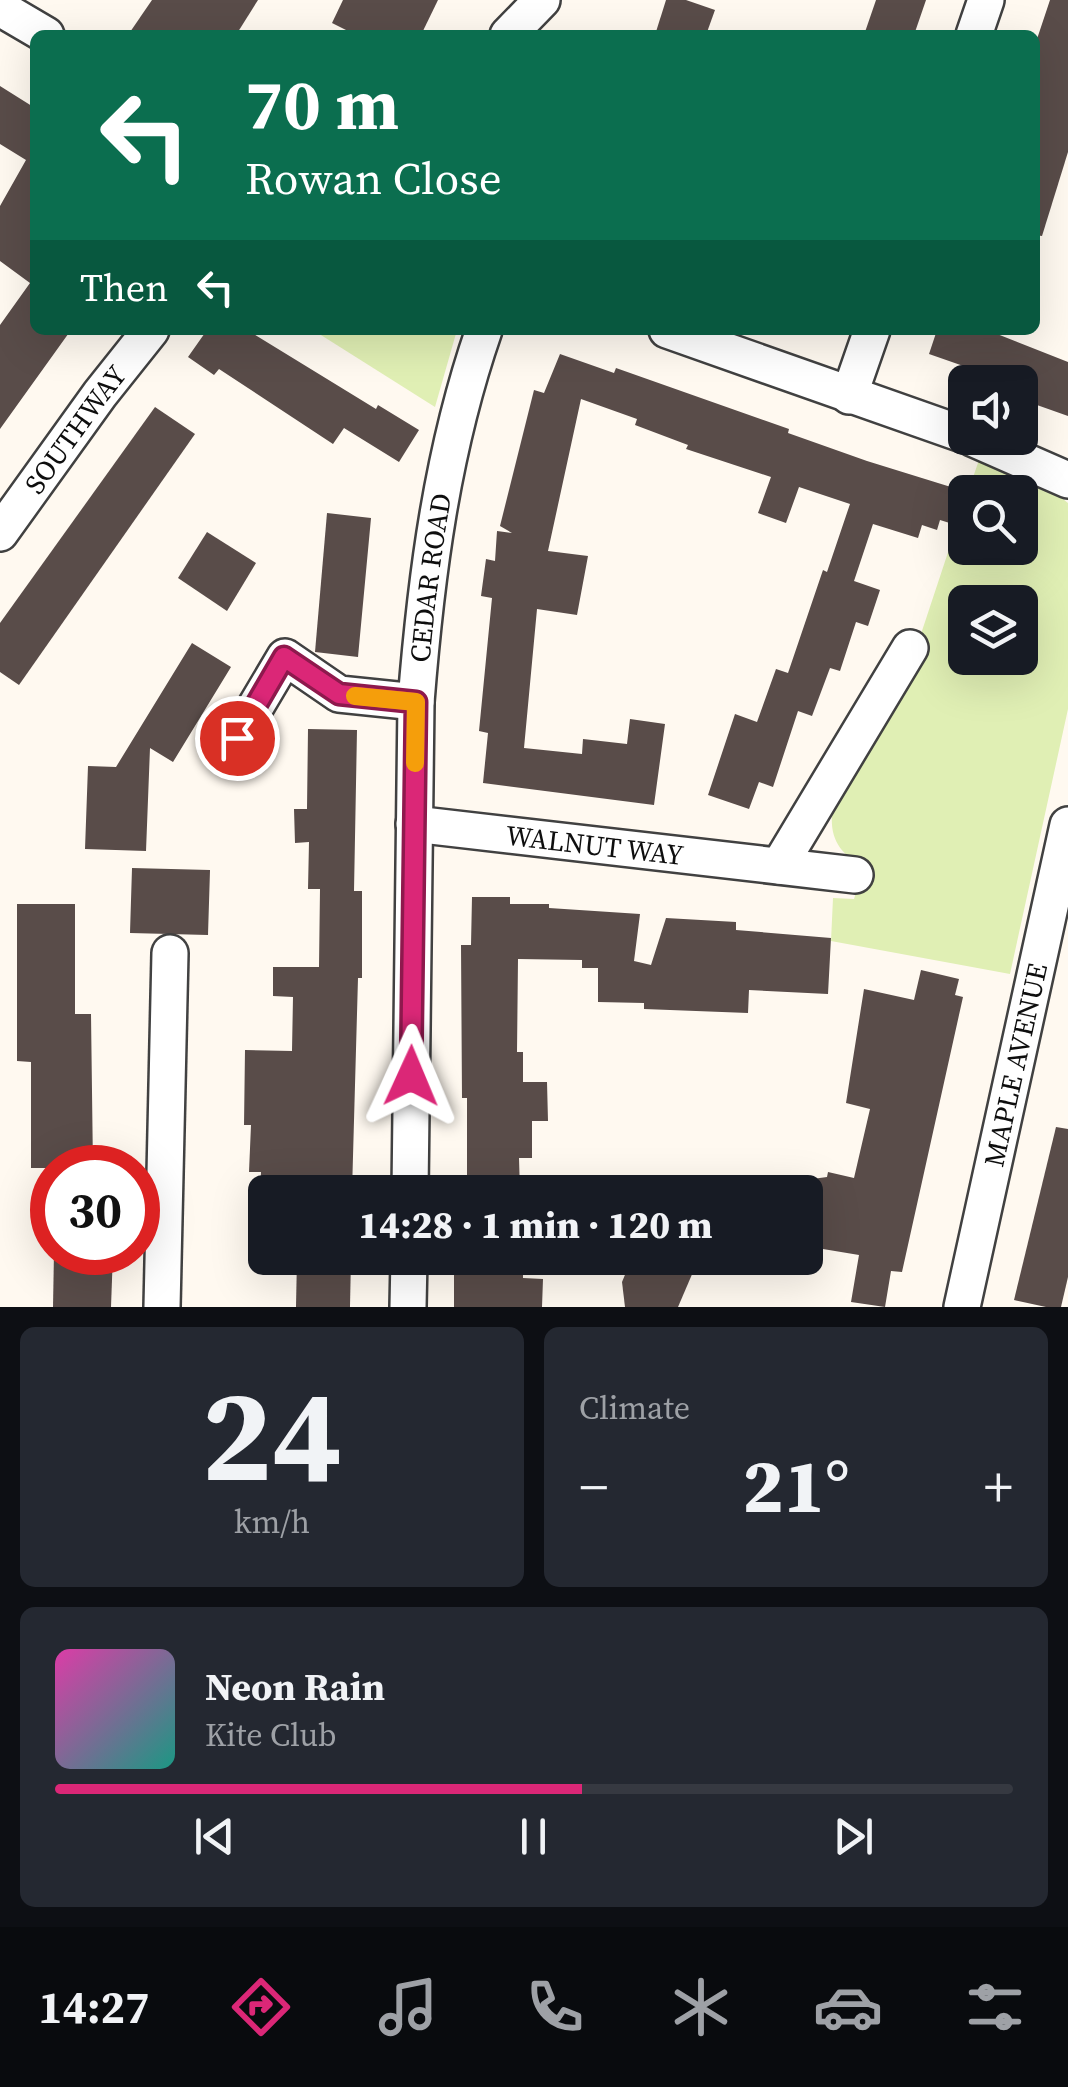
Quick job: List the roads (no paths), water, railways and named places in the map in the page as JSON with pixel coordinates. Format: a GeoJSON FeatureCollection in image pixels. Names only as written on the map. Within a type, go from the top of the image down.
{"type":"FeatureCollection","features":[{"type":"Feature","properties":{"kind":"street"},"geometry":{"type":"LineString","coordinates":[[513,30],[542,0]]}},
{"type":"Feature","properties":{"kind":"street"},"geometry":{"type":"LineString","coordinates":[[976,30],[986,0]]}},
{"type":"Feature","properties":{"kind":"street"},"geometry":{"type":"LineString","coordinates":[[0,8],[37,30]]}},
{"type":"Feature","properties":{"kind":"street","name":"SOUTHWAY"},"geometry":{"type":"LineString","coordinates":[[0,532],[147,335]]}},
{"type":"Feature","properties":{"kind":"street","name":"CEDAR ROAD"},"geometry":{"type":"LineString","coordinates":[[410,1175],[416,702],[422,624],[454,425],[482,335]]}},
{"type":"Feature","properties":{"kind":"street"},"geometry":{"type":"LineString","coordinates":[[681,335],[948,429]]}},
{"type":"Feature","properties":{"kind":"street"},"geometry":{"type":"LineString","coordinates":[[849,396],[870,335]]}},
{"type":"Feature","properties":{"kind":"street"},"geometry":{"type":"LineString","coordinates":[[1011,455],[1068,480]]}},
{"type":"Feature","properties":{"kind":"street"},"geometry":{"type":"LineString","coordinates":[[779,866],[910,648]]}},
{"type":"Feature","properties":{"kind":"street"},"geometry":{"type":"LineString","coordinates":[[237,738],[284,657],[339,694],[416,702]]}},
{"type":"Feature","properties":{"kind":"street","name":"WALNUT WAY"},"geometry":{"type":"LineString","coordinates":[[414,824],[855,874]]}},
{"type":"Feature","properties":{"kind":"street","name":"MAPLE AVENUE"},"geometry":{"type":"LineString","coordinates":[[962,1307],[1068,825]]}},
{"type":"Feature","properties":{"kind":"street"},"geometry":{"type":"LineString","coordinates":[[162,1307],[170,953]]}},
{"type":"Feature","properties":{"kind":"street"},"geometry":{"type":"LineString","coordinates":[[408,1307],[409,1275]]}}]}
